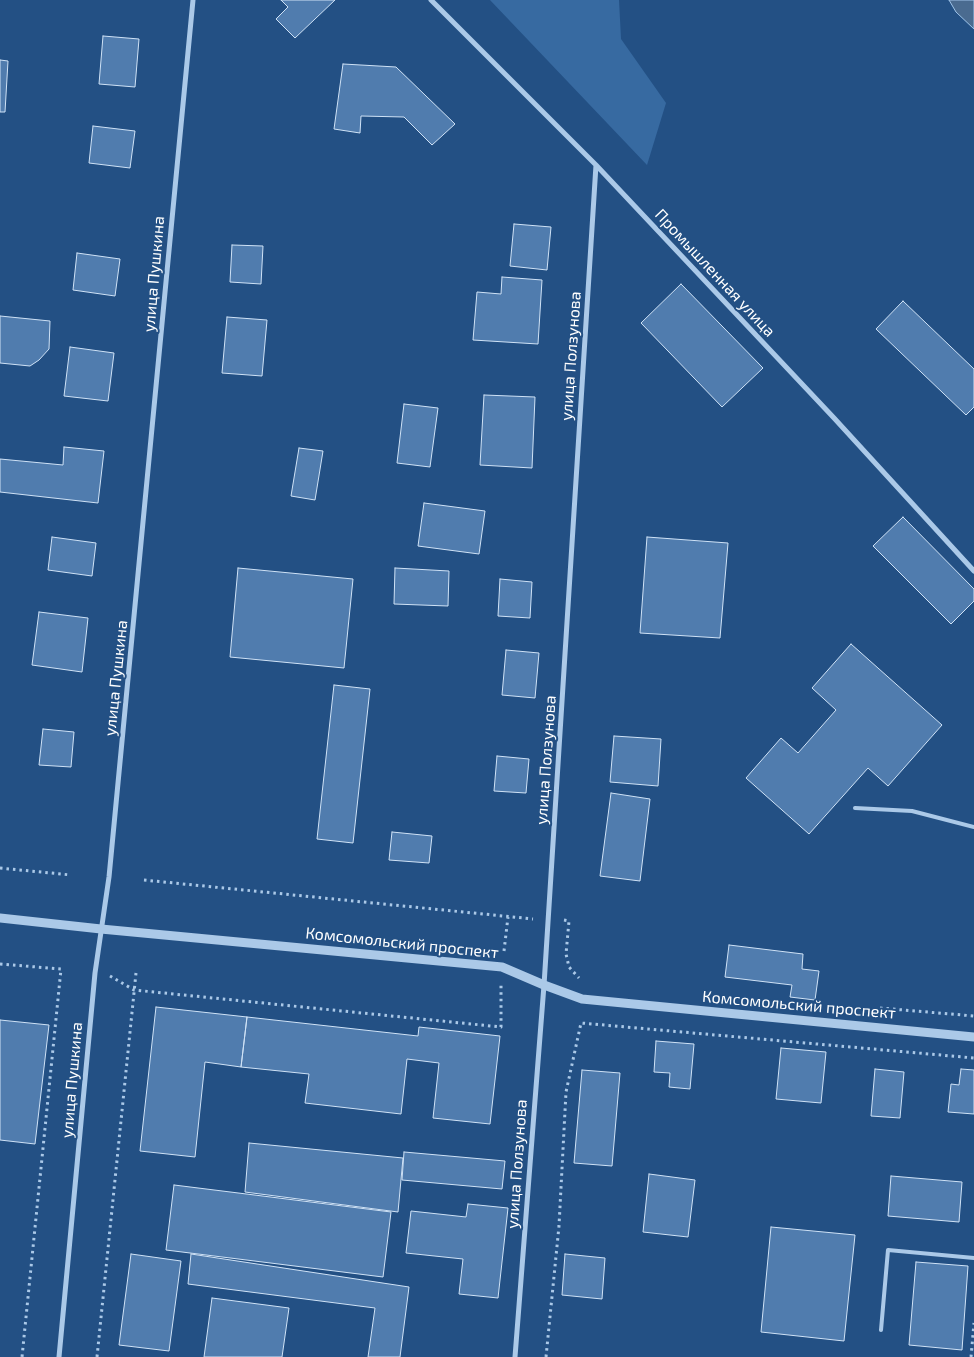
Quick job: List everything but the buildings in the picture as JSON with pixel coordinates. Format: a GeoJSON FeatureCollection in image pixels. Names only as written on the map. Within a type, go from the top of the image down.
{"type":"FeatureCollection","features":[{"type":"Feature","properties":{"kind":"street","name":"улица Пушкина"},"geometry":{"type":"LineString","coordinates":[[59,1357],[94,983],[109,877],[193,0]]}},
{"type":"Feature","properties":{"kind":"street","name":"Промышленная улица"},"geometry":{"type":"LineString","coordinates":[[431,0],[596,165],[834,418],[974,571]]}},
{"type":"Feature","properties":{"kind":"street","name":"улица Ползунова"},"geometry":{"type":"LineString","coordinates":[[515,1357],[544,985],[596,165]]}},
{"type":"Feature","properties":{"kind":"street","name":"Комсомольский проспект"},"geometry":{"type":"LineString","coordinates":[[0,918],[502,967],[582,999],[974,1037]]}},
{"type":"Feature","properties":{"kind":"lane"},"geometry":{"type":"LineString","coordinates":[[855,808],[912,811],[974,827]]}},
{"type":"Feature","properties":{"kind":"lane"},"geometry":{"type":"LineString","coordinates":[[881,1330],[888,1250],[974,1258]]}},
{"type":"Feature","properties":{"kind":"path"},"geometry":{"type":"LineString","coordinates":[[0,868],[71,875]]}},
{"type":"Feature","properties":{"kind":"path"},"geometry":{"type":"LineString","coordinates":[[144,880],[508,917],[569,921],[566,954],[569,967],[583,982]]}},
{"type":"Feature","properties":{"kind":"path"},"geometry":{"type":"LineString","coordinates":[[0,964],[62,969],[22,1357]]}},
{"type":"Feature","properties":{"kind":"path"},"geometry":{"type":"LineString","coordinates":[[97,1357],[136,973]]}},
{"type":"Feature","properties":{"kind":"path"},"geometry":{"type":"LineString","coordinates":[[110,976],[134,990],[501,1027]]}},
{"type":"Feature","properties":{"kind":"path"},"geometry":{"type":"LineString","coordinates":[[876,1008],[974,1016]]}},
{"type":"Feature","properties":{"kind":"path"},"geometry":{"type":"LineString","coordinates":[[546,1357],[559,1226],[566,1092],[581,1023],[974,1058]]}},
{"type":"Feature","properties":{"kind":"path"},"geometry":{"type":"LineString","coordinates":[[971,1357],[974,1323]]}},
{"type":"Feature","properties":{"kind":"shaded area"},"geometry":{"type":"Polygon","coordinates":[[[490,0],[619,0],[621,39],[666,103],[647,165],[490,0]]]}},
{"type":"Feature","properties":{"kind":"shaded area"},"geometry":{"type":"Polygon","coordinates":[[[949,0],[974,0],[974,29],[956,12],[949,0]]]}}]}
